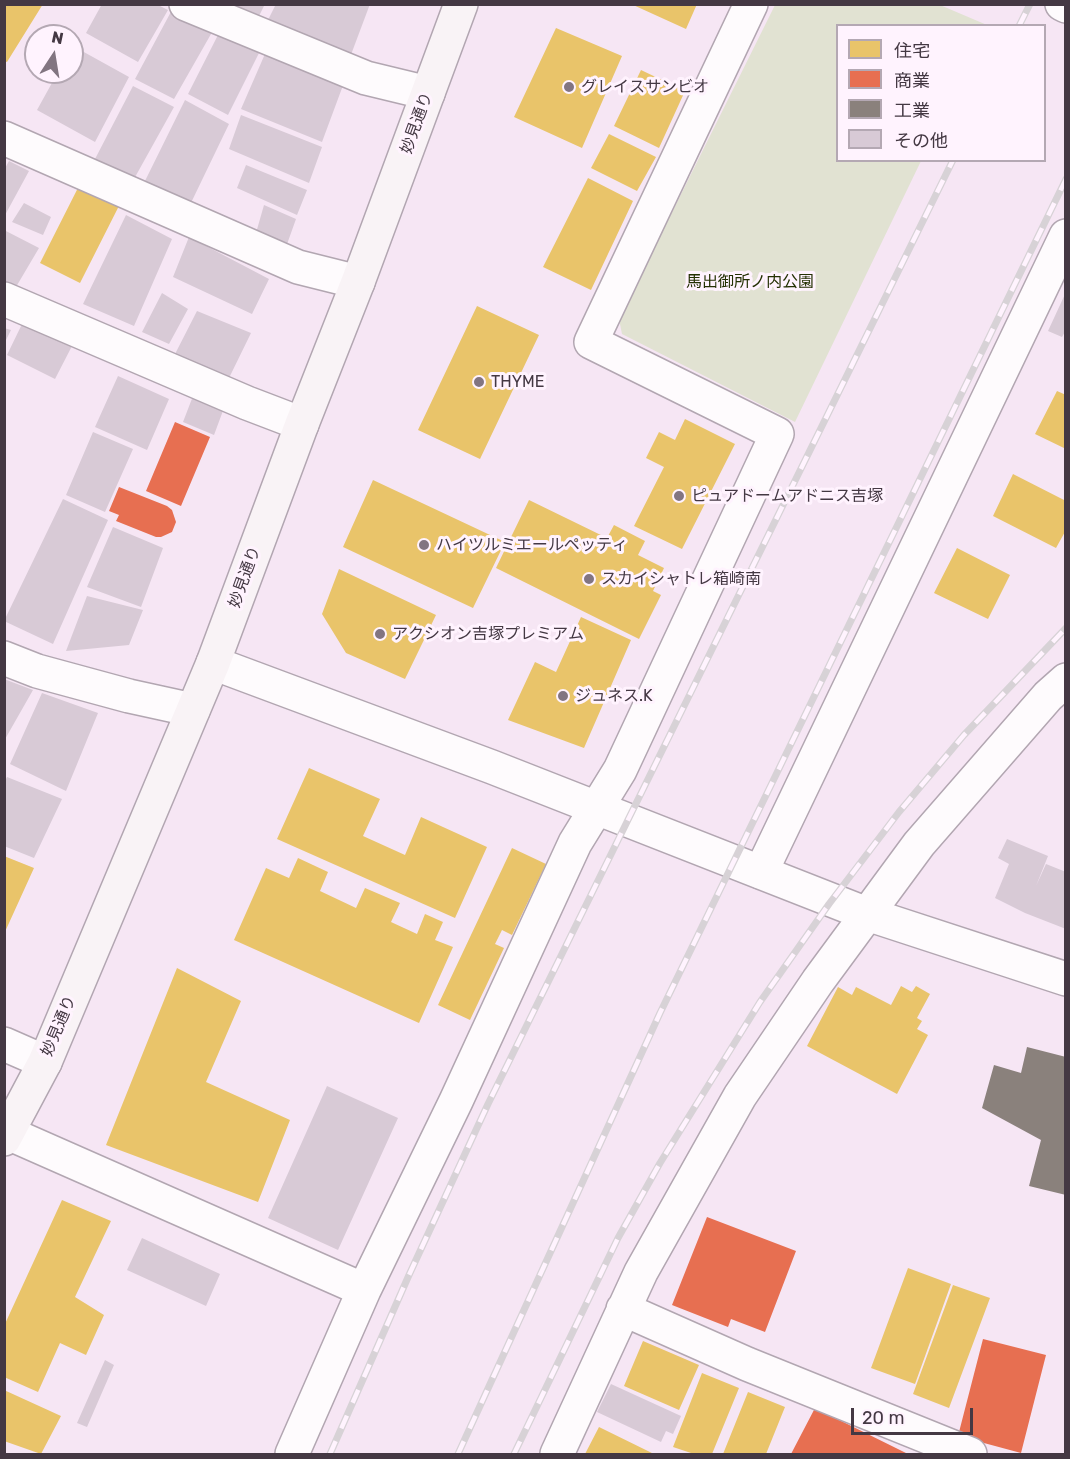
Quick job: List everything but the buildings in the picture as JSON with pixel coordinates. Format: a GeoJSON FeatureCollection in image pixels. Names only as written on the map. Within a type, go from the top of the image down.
{"type":"FeatureCollection","features":[{"type":"Feature","properties":{"kind":"main road","name":"妙見通り"},"geometry":{"type":"LineString","coordinates":[[6,1136],[45,1062],[213,663],[461,4]]}},
{"type":"Feature","properties":{"kind":"street"},"geometry":{"type":"LineString","coordinates":[[186,4],[366,78],[428,93]]}},
{"type":"Feature","properties":{"kind":"street"},"geometry":{"type":"LineString","coordinates":[[292,1455],[364,1290],[456,1101],[575,843],[620,770],[777,434],[591,342],[751,4]]}},
{"type":"Feature","properties":{"kind":"street"},"geometry":{"type":"LineString","coordinates":[[4,138],[298,267],[358,282]]}},
{"type":"Feature","properties":{"kind":"street"},"geometry":{"type":"LineString","coordinates":[[761,872],[1065,236]]}},
{"type":"Feature","properties":{"kind":"street"},"geometry":{"type":"LineString","coordinates":[[4,299],[247,403],[302,424]]}},
{"type":"Feature","properties":{"kind":"street"},"geometry":{"type":"LineString","coordinates":[[4,658],[37,671],[129,696],[193,710]]}},
{"type":"Feature","properties":{"kind":"street"},"geometry":{"type":"LineString","coordinates":[[213,663],[597,808],[867,914],[1065,979]]}},
{"type":"Feature","properties":{"kind":"street"},"geometry":{"type":"LineString","coordinates":[[557,1455],[641,1272],[740,1096],[818,981],[919,844],[1047,696],[1065,680]]}},
{"type":"Feature","properties":{"kind":"street"},"geometry":{"type":"LineString","coordinates":[[4,1044],[45,1062]]}},
{"type":"Feature","properties":{"kind":"street"},"geometry":{"type":"LineString","coordinates":[[6,1136],[364,1290]]}},
{"type":"Feature","properties":{"kind":"street"},"geometry":{"type":"LineString","coordinates":[[623,1309],[747,1364],[970,1455]]}},
{"type":"Feature","properties":{"kind":"green space","name":"馬出御所ノ内公園"},"geometry":{"type":"Polygon","coordinates":[[[775,5],[940,5],[985,24],[836,24],[836,162],[921,162],[795,422],[622,334],[619,319],[775,5]]]}},
{"type":"Feature","properties":{"kind":"railway"},"geometry":{"type":"LineString","coordinates":[[1020,24],[1030,4]]}},
{"type":"Feature","properties":{"kind":"railway"},"geometry":{"type":"LineString","coordinates":[[330,1454],[488,1104],[952,162]]}},
{"type":"Feature","properties":{"kind":"railway"},"geometry":{"type":"LineString","coordinates":[[458,1454],[660,1013],[1066,179]]}},
{"type":"Feature","properties":{"kind":"railway"},"geometry":{"type":"LineString","coordinates":[[514,1454],[618,1238],[660,1163],[760,1002],[829,904],[899,812],[964,735],[1066,628]]}},
{"type":"Feature","properties":{"kind":"place","name":"グレイスサンビオ"},"geometry":{"type":"Point","coordinates":[569,87]}},
{"type":"Feature","properties":{"kind":"place","name":"THYME"},"geometry":{"type":"Point","coordinates":[479,382]}},
{"type":"Feature","properties":{"kind":"place","name":"ピュアドームアドニス吉塚"},"geometry":{"type":"Point","coordinates":[679,496]}},
{"type":"Feature","properties":{"kind":"place","name":"ハイツルミエールペッティ"},"geometry":{"type":"Point","coordinates":[424,545]}},
{"type":"Feature","properties":{"kind":"place","name":"スカイシャトレ箱崎南"},"geometry":{"type":"Point","coordinates":[589,579]}},
{"type":"Feature","properties":{"kind":"place","name":"アクシオン吉塚プレミアム"},"geometry":{"type":"Point","coordinates":[380,634]}},
{"type":"Feature","properties":{"kind":"place","name":"ジュネス.K"},"geometry":{"type":"Point","coordinates":[563,696]}}]}
